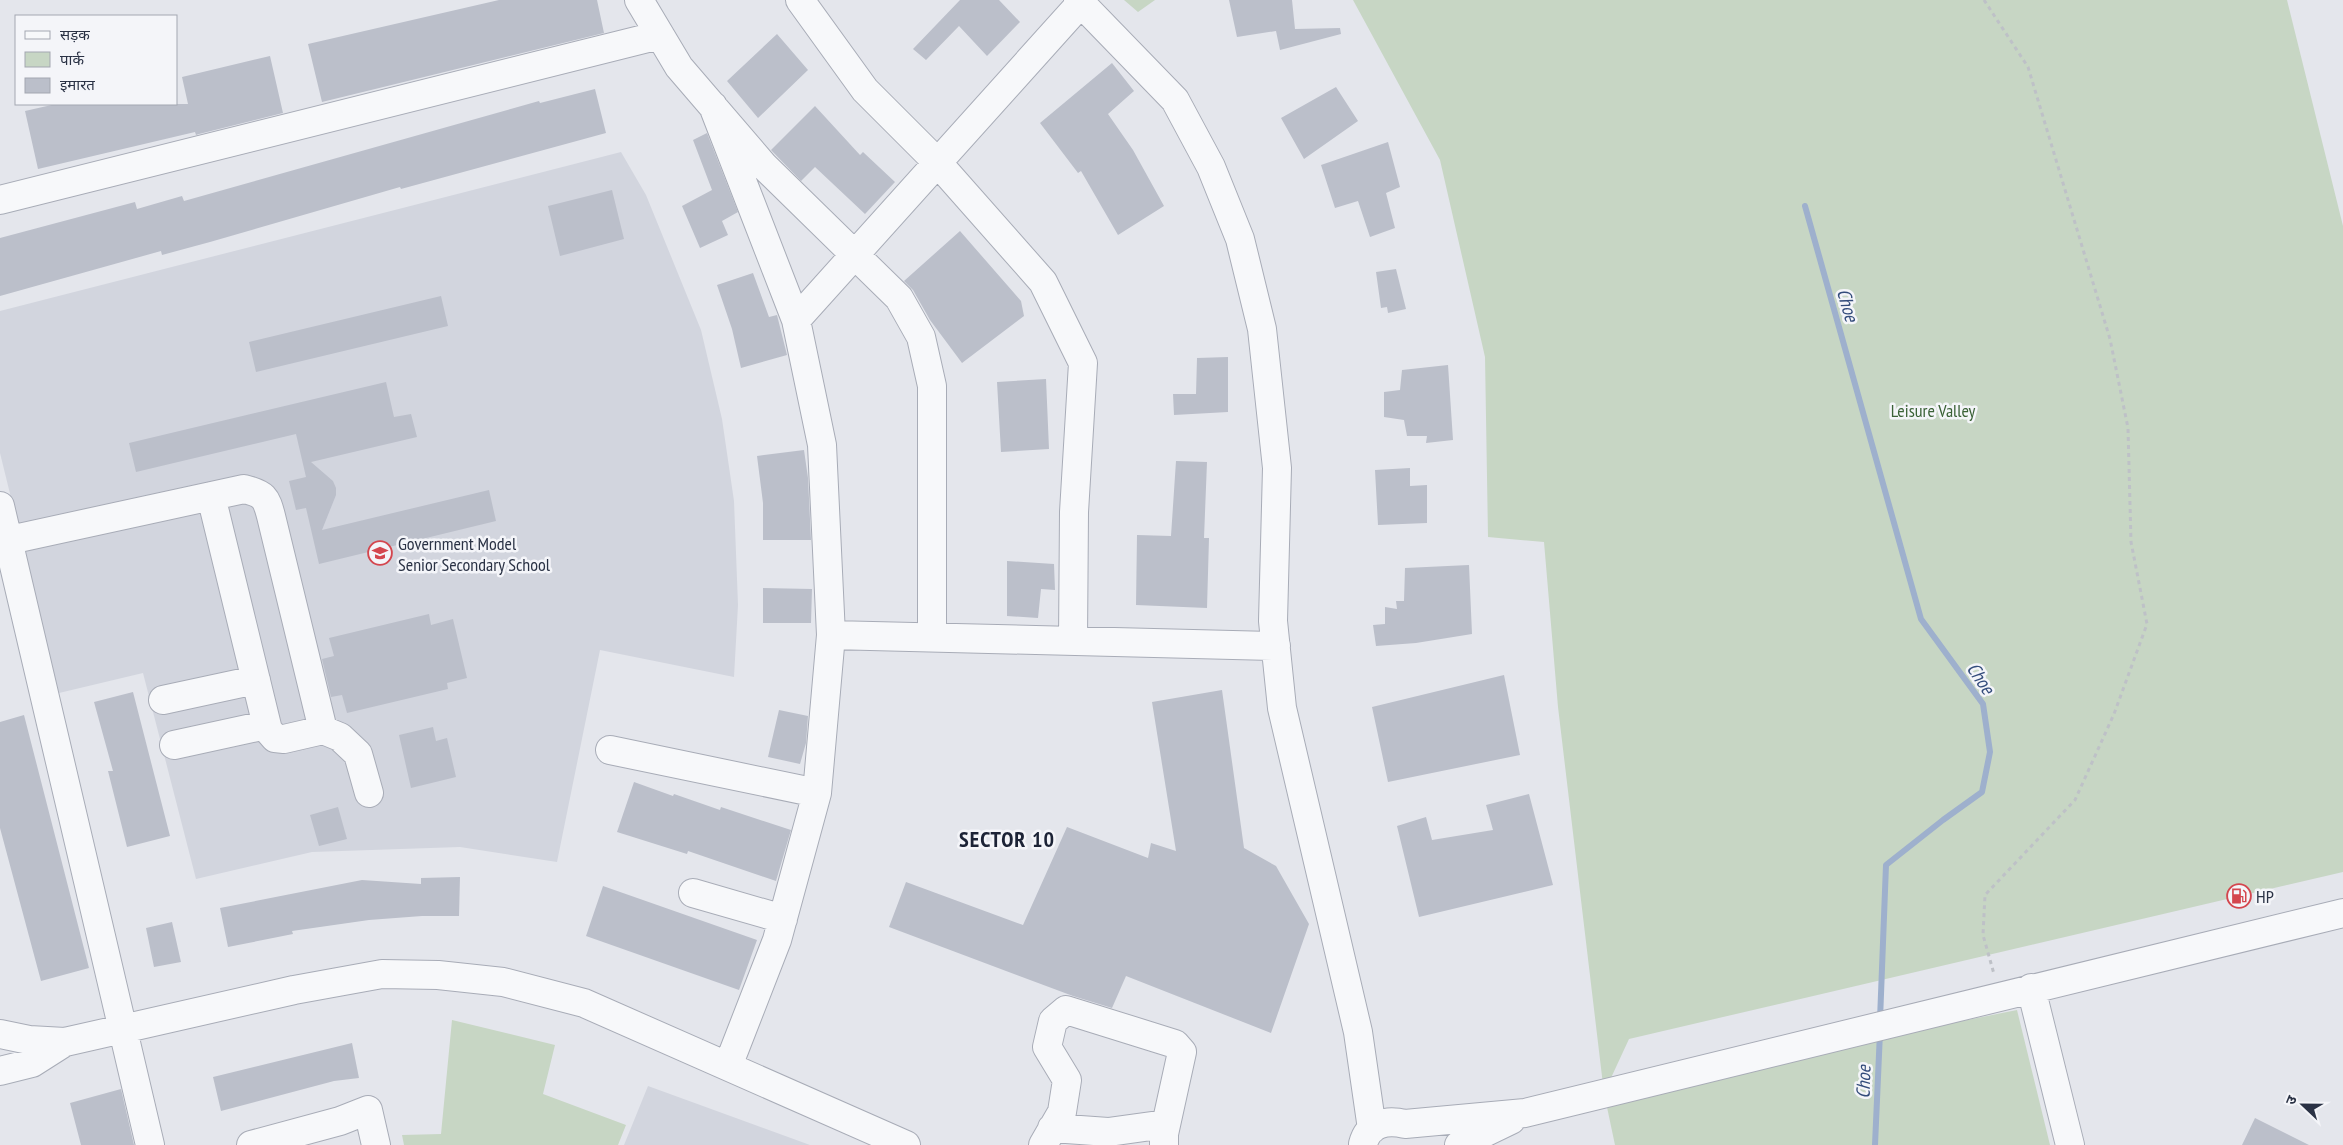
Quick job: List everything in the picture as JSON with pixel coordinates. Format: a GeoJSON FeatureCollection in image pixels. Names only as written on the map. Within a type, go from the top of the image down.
{"type":"FeatureCollection","features":[{"type":"Feature","properties":{"kind":"street"},"geometry":{"type":"LineString","coordinates":[[639,0],[680,67],[764,166],[899,298],[921,337],[932,386],[932,637]]}},
{"type":"Feature","properties":{"kind":"street"},"geometry":{"type":"LineString","coordinates":[[800,0],[865,90],[937,162],[1043,282],[1083,363],[1074,512],[1073,641]]}},
{"type":"Feature","properties":{"kind":"street"},"geometry":{"type":"LineString","coordinates":[[796,320],[1080,1],[1175,100],[1212,167],[1240,239],[1262,329],[1277,468],[1273,621],[1282,708],[1381,1135],[1526,1113],[2343,913]]}},
{"type":"Feature","properties":{"kind":"street"},"geometry":{"type":"LineString","coordinates":[[0,200],[660,35]]}},
{"type":"Feature","properties":{"kind":"street"},"geometry":{"type":"LineString","coordinates":[[713,106],[796,320],[822,445],[831,635],[818,793],[777,940],[728,1066]]}},
{"type":"Feature","properties":{"kind":"street"},"geometry":{"type":"LineString","coordinates":[[4,540],[244,489],[258,492],[266,499],[323,730]]}},
{"type":"Feature","properties":{"kind":"street"},"geometry":{"type":"LineString","coordinates":[[211,496],[268,730],[275,738],[284,739],[323,730],[340,737],[358,754],[369,794]]}},
{"type":"Feature","properties":{"kind":"street"},"geometry":{"type":"LineString","coordinates":[[0,506],[4,540],[150,1145]]}},
{"type":"Feature","properties":{"kind":"street"},"geometry":{"type":"LineString","coordinates":[[831,635],[1276,646]]}},
{"type":"Feature","properties":{"kind":"street"},"geometry":{"type":"LineString","coordinates":[[163,700],[256,680]]}},
{"type":"Feature","properties":{"kind":"street"},"geometry":{"type":"LineString","coordinates":[[174,745],[266,725]]}},
{"type":"Feature","properties":{"kind":"street"},"geometry":{"type":"LineString","coordinates":[[610,750],[818,793]]}},
{"type":"Feature","properties":{"kind":"street"},"geometry":{"type":"LineString","coordinates":[[693,893],[783,919]]}},
{"type":"Feature","properties":{"kind":"street"},"geometry":{"type":"LineString","coordinates":[[0,1071],[31,1052],[65,1042],[294,990],[382,974],[438,975],[503,982],[584,1003],[906,1145]]}},
{"type":"Feature","properties":{"kind":"street"},"geometry":{"type":"LineString","coordinates":[[2031,988],[2070,1145]]}},
{"type":"Feature","properties":{"kind":"street"},"geometry":{"type":"LineString","coordinates":[[1066,1010],[1175,1044],[1179,1047],[1182,1052],[1165,1135],[1108,1132],[1047,1136],[1062,1112],[1067,1080],[1047,1047],[1053,1021],[1066,1010]]}},
{"type":"Feature","properties":{"kind":"street"},"geometry":{"type":"LineString","coordinates":[[0,1034],[31,1052]]}},
{"type":"Feature","properties":{"kind":"street"},"geometry":{"type":"LineString","coordinates":[[0,1047],[31,1052]]}},
{"type":"Feature","properties":{"kind":"street"},"geometry":{"type":"LineString","coordinates":[[0,1087],[31,1052]]}},
{"type":"Feature","properties":{"kind":"street"},"geometry":{"type":"LineString","coordinates":[[251,1145],[340,1122],[368,1110],[376,1145]]}},
{"type":"Feature","properties":{"kind":"street"},"geometry":{"type":"LineString","coordinates":[[1459,1145],[1526,1113]]}},
{"type":"Feature","properties":{"kind":"path"},"geometry":{"type":"LineString","coordinates":[[1984,0],[2028,67],[2110,339],[2128,428],[2131,542],[2147,624],[2114,714],[2075,800],[1985,896],[1983,935],[2000,996]]}},
{"type":"Feature","properties":{"kind":"shaded area","name":"Government Model Senior Secondary School"},"geometry":{"type":"Polygon","coordinates":[[[621,152],[646,195],[701,330],[722,419],[734,501],[738,605],[734,677],[600,650],[557,862],[460,847],[312,852],[196,879],[143,673],[59,693],[0,453],[0,311],[621,152]]]}},
{"type":"Feature","properties":{"kind":"shaded area"},"geometry":{"type":"Polygon","coordinates":[[[648,1086],[810,1145],[624,1145],[648,1086]]]}},
{"type":"Feature","properties":{"kind":"green space"},"geometry":{"type":"Polygon","coordinates":[[[1124,0],[1155,0],[1138,12],[1124,0]]]}},
{"type":"Feature","properties":{"kind":"green space","name":"Leisure Valley"},"geometry":{"type":"Polygon","coordinates":[[[1353,0],[2287,0],[2343,226],[2343,872],[1629,1039],[1604,1093],[1558,707],[1544,542],[1488,537],[1485,357],[1440,160],[1353,0]]]}},
{"type":"Feature","properties":{"kind":"green space"},"geometry":{"type":"Polygon","coordinates":[[[2017,1010],[2050,1145],[1615,1145],[1604,1093],[2017,1010]]]}},
{"type":"Feature","properties":{"kind":"green space"},"geometry":{"type":"Polygon","coordinates":[[[452,1020],[555,1045],[543,1094],[626,1125],[618,1145],[404,1145],[402,1135],[441,1134],[452,1020]]]}},
{"type":"Feature","properties":{"kind":"building"},"geometry":{"type":"Polygon","coordinates":[[[499,0],[597,0],[604,33],[322,102],[308,44],[499,0]]]}},
{"type":"Feature","properties":{"kind":"building"},"geometry":{"type":"Polygon","coordinates":[[[960,0],[999,0],[1020,22],[987,56],[959,26],[926,60],[913,49],[960,0]]]}},
{"type":"Feature","properties":{"kind":"building"},"geometry":{"type":"Polygon","coordinates":[[[1229,0],[1292,0],[1295,29],[1340,28],[1341,34],[1280,50],[1276,31],[1237,37],[1229,0]]]}},
{"type":"Feature","properties":{"kind":"building"},"geometry":{"type":"Polygon","coordinates":[[[777,34],[808,70],[758,118],[727,81],[777,34]]]}},
{"type":"Feature","properties":{"kind":"building"},"geometry":{"type":"Polygon","coordinates":[[[270,56],[283,113],[196,135],[195,132],[38,169],[25,111],[52,105],[188,104],[182,77],[270,56]]]}},
{"type":"Feature","properties":{"kind":"building"},"geometry":{"type":"Polygon","coordinates":[[[1112,63],[1134,91],[1108,114],[1133,150],[1164,206],[1118,235],[1081,171],[1078,173],[1040,123],[1112,63]]]}},
{"type":"Feature","properties":{"kind":"building"},"geometry":{"type":"Polygon","coordinates":[[[1336,87],[1358,121],[1304,159],[1281,118],[1336,87]]]}},
{"type":"Feature","properties":{"kind":"building"},"geometry":{"type":"Polygon","coordinates":[[[595,89],[606,133],[401,189],[400,187],[162,255],[161,251],[0,296],[0,238],[135,202],[137,209],[182,196],[184,201],[539,101],[540,103],[595,89]]]}},
{"type":"Feature","properties":{"kind":"building"},"geometry":{"type":"Polygon","coordinates":[[[815,106],[860,155],[863,152],[895,182],[865,214],[815,167],[801,181],[771,150],[815,106]]]}},
{"type":"Feature","properties":{"kind":"building"},"geometry":{"type":"Polygon","coordinates":[[[707,133],[738,212],[722,221],[728,235],[700,248],[682,206],[712,190],[693,140],[707,133]]]}},
{"type":"Feature","properties":{"kind":"building"},"geometry":{"type":"Polygon","coordinates":[[[1388,142],[1400,187],[1386,193],[1395,228],[1370,237],[1358,201],[1335,208],[1321,165],[1388,142]]]}},
{"type":"Feature","properties":{"kind":"building"},"geometry":{"type":"Polygon","coordinates":[[[612,190],[624,239],[560,256],[548,206],[612,190]]]}},
{"type":"Feature","properties":{"kind":"building"},"geometry":{"type":"Polygon","coordinates":[[[960,231],[1021,301],[1024,316],[962,363],[930,320],[913,290],[904,281],[960,231]]]}},
{"type":"Feature","properties":{"kind":"building"},"geometry":{"type":"Polygon","coordinates":[[[1396,269],[1406,309],[1388,313],[1387,307],[1381,308],[1376,272],[1396,269]]]}},
{"type":"Feature","properties":{"kind":"building"},"geometry":{"type":"Polygon","coordinates":[[[753,273],[769,317],[777,315],[787,355],[741,368],[732,329],[717,285],[753,273]]]}},
{"type":"Feature","properties":{"kind":"building"},"geometry":{"type":"Polygon","coordinates":[[[441,296],[448,326],[256,372],[249,342],[441,296]]]}},
{"type":"Feature","properties":{"kind":"building"},"geometry":{"type":"Polygon","coordinates":[[[1228,357],[1228,412],[1174,415],[1173,394],[1196,394],[1197,358],[1228,357]]]}},
{"type":"Feature","properties":{"kind":"building"},"geometry":{"type":"Polygon","coordinates":[[[1448,365],[1453,440],[1426,443],[1427,436],[1407,436],[1404,420],[1384,417],[1384,392],[1400,390],[1402,370],[1448,365]]]}},
{"type":"Feature","properties":{"kind":"building"},"geometry":{"type":"Polygon","coordinates":[[[1046,379],[1049,449],[1001,452],[997,382],[1046,379]]]}},
{"type":"Feature","properties":{"kind":"building"},"geometry":{"type":"Polygon","coordinates":[[[386,382],[394,417],[411,414],[417,437],[311,462],[333,481],[336,488],[336,495],[322,530],[489,490],[496,521],[319,564],[306,508],[296,510],[289,481],[306,477],[296,434],[136,472],[129,443],[386,382]]]}},
{"type":"Feature","properties":{"kind":"building"},"geometry":{"type":"Polygon","coordinates":[[[804,450],[808,478],[811,540],[763,540],[763,503],[757,456],[804,450]]]}},
{"type":"Feature","properties":{"kind":"building"},"geometry":{"type":"Polygon","coordinates":[[[1176,461],[1207,462],[1204,538],[1209,538],[1207,608],[1136,605],[1137,535],[1171,536],[1176,461]]]}},
{"type":"Feature","properties":{"kind":"building"},"geometry":{"type":"Polygon","coordinates":[[[1410,468],[1410,486],[1427,485],[1427,523],[1378,525],[1375,470],[1410,468]]]}},
{"type":"Feature","properties":{"kind":"building"},"geometry":{"type":"Polygon","coordinates":[[[1007,561],[1054,564],[1055,590],[1041,589],[1038,618],[1007,616],[1007,561]]]}},
{"type":"Feature","properties":{"kind":"building"},"geometry":{"type":"Polygon","coordinates":[[[1469,565],[1472,634],[1416,643],[1376,646],[1373,625],[1385,624],[1385,607],[1397,609],[1396,601],[1404,601],[1405,568],[1469,565]]]}},
{"type":"Feature","properties":{"kind":"building"},"geometry":{"type":"Polygon","coordinates":[[[763,588],[812,589],[811,623],[763,623],[763,588]]]}},
{"type":"Feature","properties":{"kind":"building"},"geometry":{"type":"Polygon","coordinates":[[[429,614],[431,625],[453,619],[467,678],[447,683],[448,689],[347,713],[342,695],[331,697],[322,659],[334,656],[329,638],[429,614]]]}},
{"type":"Feature","properties":{"kind":"building"},"geometry":{"type":"Polygon","coordinates":[[[1504,675],[1520,755],[1388,782],[1372,707],[1504,675]]]}},
{"type":"Feature","properties":{"kind":"building"},"geometry":{"type":"Polygon","coordinates":[[[1222,690],[1244,848],[1276,866],[1309,924],[1271,1033],[1126,976],[1112,1008],[1073,996],[889,927],[906,882],[1023,925],[1067,827],[1148,858],[1151,843],[1176,851],[1152,702],[1222,690]]]}},
{"type":"Feature","properties":{"kind":"building"},"geometry":{"type":"Polygon","coordinates":[[[133,692],[170,836],[127,847],[108,771],[113,771],[94,702],[133,692]]]}},
{"type":"Feature","properties":{"kind":"building"},"geometry":{"type":"Polygon","coordinates":[[[779,710],[808,716],[806,743],[800,764],[768,757],[779,710]]]}},
{"type":"Feature","properties":{"kind":"building"},"geometry":{"type":"Polygon","coordinates":[[[24,715],[89,968],[41,981],[0,828],[0,722],[24,715]]]}},
{"type":"Feature","properties":{"kind":"building"},"geometry":{"type":"Polygon","coordinates":[[[433,727],[436,741],[447,738],[456,777],[411,788],[399,735],[433,727]]]}},
{"type":"Feature","properties":{"kind":"building"},"geometry":{"type":"Polygon","coordinates":[[[634,782],[673,796],[674,794],[720,810],[721,807],[791,830],[776,881],[688,851],[687,854],[617,832],[634,782]]]}},
{"type":"Feature","properties":{"kind":"building"},"geometry":{"type":"Polygon","coordinates":[[[1529,794],[1553,885],[1419,917],[1397,826],[1426,817],[1432,840],[1493,830],[1486,805],[1529,794]]]}},
{"type":"Feature","properties":{"kind":"building"},"geometry":{"type":"Polygon","coordinates":[[[338,807],[347,839],[319,846],[310,815],[338,807]]]}},
{"type":"Feature","properties":{"kind":"building"},"geometry":{"type":"Polygon","coordinates":[[[460,877],[459,916],[422,916],[369,920],[292,931],[293,934],[228,947],[220,908],[362,880],[421,884],[421,878],[460,877]]]}},
{"type":"Feature","properties":{"kind":"building"},"geometry":{"type":"Polygon","coordinates":[[[603,886],[757,940],[739,990],[586,936],[603,886]]]}},
{"type":"Feature","properties":{"kind":"building"},"geometry":{"type":"Polygon","coordinates":[[[172,922],[181,962],[154,967],[146,928],[172,922]]]}},
{"type":"Feature","properties":{"kind":"building"},"geometry":{"type":"Polygon","coordinates":[[[352,1043],[359,1078],[334,1081],[221,1111],[213,1077],[352,1043]]]}},
{"type":"Feature","properties":{"kind":"building"},"geometry":{"type":"Polygon","coordinates":[[[121,1089],[134,1145],[81,1145],[70,1103],[121,1089]]]}},
{"type":"Feature","properties":{"kind":"building"},"geometry":{"type":"Polygon","coordinates":[[[2255,1118],[2309,1145],[2242,1145],[2255,1118]]]}},
{"type":"Feature","properties":{"kind":"waterway","name":"Choe"},"geometry":{"type":"LineString","coordinates":[[1805,206],[1921,619],[1983,704],[1990,752],[1982,792],[1886,865],[1880,1020]]}},
{"type":"Feature","properties":{"kind":"waterway","name":"Choe"},"geometry":{"type":"LineString","coordinates":[[1875,1145],[1880,1032]]}},
{"type":"Feature","properties":{"kind":"place","name":"Government Model Senior Secondary School"},"geometry":{"type":"Point","coordinates":[380,553]}},
{"type":"Feature","properties":{"kind":"place","name":"HP"},"geometry":{"type":"Point","coordinates":[2239,896]}},
{"type":"Feature","properties":{"kind":"district","name":"SECTOR 10"},"geometry":{"type":"Point","coordinates":[1007,839]}}]}
